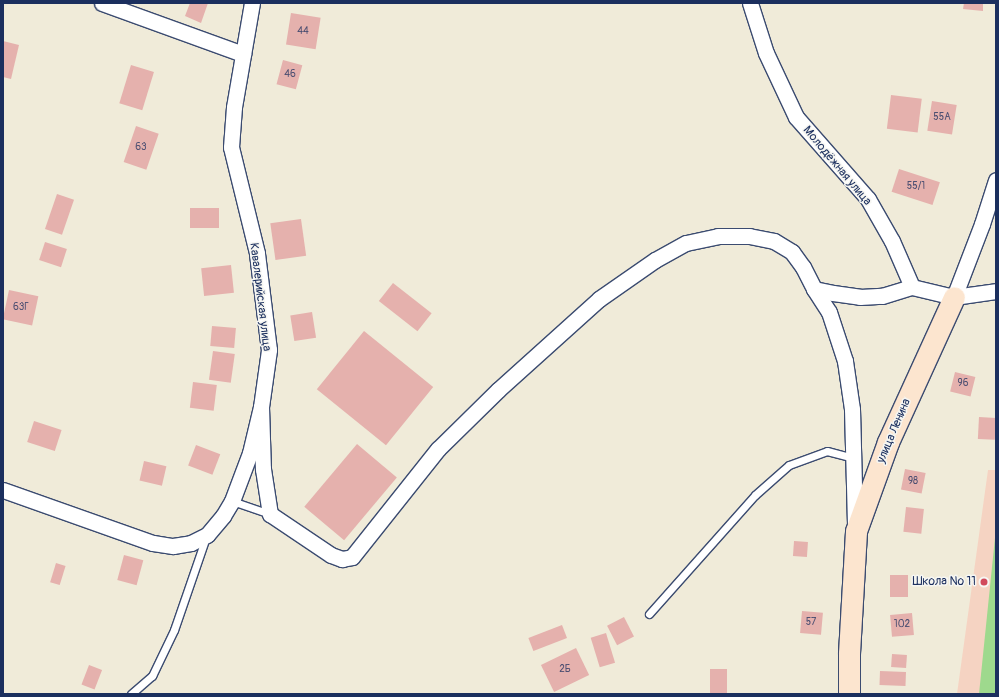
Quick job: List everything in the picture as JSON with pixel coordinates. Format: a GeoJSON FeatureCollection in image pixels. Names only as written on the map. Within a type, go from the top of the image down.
{"type":"FeatureCollection","features":[{"type":"Feature","properties":{"kind":"street"},"geometry":{"type":"LineString","coordinates":[[102,3],[243,54]]}},
{"type":"Feature","properties":{"kind":"street","name":"Кавалерийская улица"},"geometry":{"type":"LineString","coordinates":[[3,490],[153,543],[173,546],[191,543],[207,535],[223,516],[232,501],[250,453],[261,408],[269,350],[257,253],[231,147],[234,107],[252,3]]}},
{"type":"Feature","properties":{"kind":"street","name":"Молодёжная улица"},"geometry":{"type":"LineString","coordinates":[[750,3],[766,53],[796,117],[868,199],[892,241],[912,287]]}},
{"type":"Feature","properties":{"kind":"street","name":"улица Ленина"},"geometry":{"type":"LineString","coordinates":[[849,694],[856,531],[888,442],[954,297],[982,224],[996,180]]}},
{"type":"Feature","properties":{"kind":"street"},"geometry":{"type":"LineString","coordinates":[[261,408],[263,468],[270,514],[331,555],[342,559],[352,557],[438,449],[498,390],[599,299],[655,260],[686,243],[718,236],[749,236],[774,241],[792,252],[803,267],[814,289],[829,312],[844,361],[852,409],[856,531]]}},
{"type":"Feature","properties":{"kind":"street"},"geometry":{"type":"LineString","coordinates":[[814,289],[860,297],[882,296],[912,287],[954,297],[996,291]]}},
{"type":"Feature","properties":{"kind":"lane"},"geometry":{"type":"LineString","coordinates":[[649,614],[755,495],[789,465],[827,451],[853,458]]}},
{"type":"Feature","properties":{"kind":"lane"},"geometry":{"type":"LineString","coordinates":[[232,501],[270,514]]}},
{"type":"Feature","properties":{"kind":"lane"},"geometry":{"type":"LineString","coordinates":[[131,694],[152,676],[174,630],[207,535]]}},
{"type":"Feature","properties":{"kind":"shaded area","name":"Школа № 11"},"geometry":{"type":"Polygon","coordinates":[[[988,470],[996,470],[996,694],[957,694],[988,470]]]}},
{"type":"Feature","properties":{"kind":"green space"},"geometry":{"type":"Polygon","coordinates":[[[996,528],[996,694],[979,694],[996,528]]]}},
{"type":"Feature","properties":{"kind":"building"},"geometry":{"type":"Polygon","coordinates":[[[190,3],[208,3],[201,23],[185,16],[190,3]]]}},
{"type":"Feature","properties":{"kind":"building"},"geometry":{"type":"Polygon","coordinates":[[[964,3],[983,3],[983,11],[963,9],[964,3]]]}},
{"type":"Feature","properties":{"kind":"building"},"geometry":{"type":"Polygon","coordinates":[[[291,13],[321,18],[316,49],[286,45],[291,13]]]}},
{"type":"Feature","properties":{"kind":"building"},"geometry":{"type":"Polygon","coordinates":[[[3,41],[19,45],[11,79],[3,77],[3,41]]]}},
{"type":"Feature","properties":{"kind":"building"},"geometry":{"type":"Polygon","coordinates":[[[283,60],[302,65],[296,89],[277,84],[283,60]]]}},
{"type":"Feature","properties":{"kind":"building"},"geometry":{"type":"Polygon","coordinates":[[[131,65],[154,72],[142,110],[119,103],[131,65]]]}},
{"type":"Feature","properties":{"kind":"building"},"geometry":{"type":"Polygon","coordinates":[[[891,95],[922,99],[918,133],[887,129],[891,95]]]}},
{"type":"Feature","properties":{"kind":"building"},"geometry":{"type":"Polygon","coordinates":[[[932,101],[957,105],[952,135],[927,131],[932,101]]]}},
{"type":"Feature","properties":{"kind":"building"},"geometry":{"type":"Polygon","coordinates":[[[136,126],[159,134],[146,170],[124,162],[136,126]]]}},
{"type":"Feature","properties":{"kind":"building"},"geometry":{"type":"Polygon","coordinates":[[[899,169],[940,182],[932,205],[892,192],[899,169]]]}},
{"type":"Feature","properties":{"kind":"building"},"geometry":{"type":"Polygon","coordinates":[[[57,194],[74,200],[62,235],[45,229],[57,194]]]}},
{"type":"Feature","properties":{"kind":"building"},"geometry":{"type":"Polygon","coordinates":[[[190,208],[219,208],[219,228],[190,228],[190,208]]]}},
{"type":"Feature","properties":{"kind":"building"},"geometry":{"type":"Polygon","coordinates":[[[301,219],[306,256],[275,260],[270,223],[301,219]]]}},
{"type":"Feature","properties":{"kind":"building"},"geometry":{"type":"Polygon","coordinates":[[[45,242],[67,249],[61,267],[39,260],[45,242]]]}},
{"type":"Feature","properties":{"kind":"building"},"geometry":{"type":"Polygon","coordinates":[[[231,265],[234,293],[204,296],[201,268],[231,265]]]}},
{"type":"Feature","properties":{"kind":"building"},"geometry":{"type":"Polygon","coordinates":[[[393,283],[432,313],[417,331],[379,301],[393,283]]]}},
{"type":"Feature","properties":{"kind":"building"},"geometry":{"type":"Polygon","coordinates":[[[9,290],[38,296],[32,326],[3,319],[9,290]]]}},
{"type":"Feature","properties":{"kind":"building"},"geometry":{"type":"Polygon","coordinates":[[[312,312],[316,338],[294,341],[290,315],[312,312]]]}},
{"type":"Feature","properties":{"kind":"building"},"geometry":{"type":"Polygon","coordinates":[[[212,326],[236,328],[234,348],[210,346],[212,326]]]}},
{"type":"Feature","properties":{"kind":"building"},"geometry":{"type":"Polygon","coordinates":[[[364,331],[433,387],[386,445],[317,389],[364,331]]]}},
{"type":"Feature","properties":{"kind":"building"},"geometry":{"type":"Polygon","coordinates":[[[213,351],[235,354],[231,383],[209,380],[213,351]]]}},
{"type":"Feature","properties":{"kind":"building"},"geometry":{"type":"Polygon","coordinates":[[[955,372],[975,377],[971,396],[950,391],[955,372]]]}},
{"type":"Feature","properties":{"kind":"building"},"geometry":{"type":"Polygon","coordinates":[[[193,382],[217,385],[214,411],[190,408],[193,382]]]}},
{"type":"Feature","properties":{"kind":"building"},"geometry":{"type":"Polygon","coordinates":[[[979,417],[996,418],[995,440],[978,439],[979,417]]]}},
{"type":"Feature","properties":{"kind":"building"},"geometry":{"type":"Polygon","coordinates":[[[34,421],[62,430],[55,451],[27,442],[34,421]]]}},
{"type":"Feature","properties":{"kind":"building"},"geometry":{"type":"Polygon","coordinates":[[[357,444],[397,477],[344,540],[304,507],[357,444]]]}},
{"type":"Feature","properties":{"kind":"building"},"geometry":{"type":"Polygon","coordinates":[[[196,445],[220,454],[212,475],[188,466],[196,445]]]}},
{"type":"Feature","properties":{"kind":"building"},"geometry":{"type":"Polygon","coordinates":[[[144,461],[166,466],[162,486],[140,480],[144,461]]]}},
{"type":"Feature","properties":{"kind":"building"},"geometry":{"type":"Polygon","coordinates":[[[905,469],[926,473],[922,494],[901,490],[905,469]]]}},
{"type":"Feature","properties":{"kind":"building"},"geometry":{"type":"Polygon","coordinates":[[[906,507],[924,509],[921,534],[903,532],[906,507]]]}},
{"type":"Feature","properties":{"kind":"building"},"geometry":{"type":"Polygon","coordinates":[[[794,541],[808,542],[807,557],[793,556],[794,541]]]}},
{"type":"Feature","properties":{"kind":"building"},"geometry":{"type":"Polygon","coordinates":[[[124,555],[143,560],[137,585],[117,580],[124,555]]]}},
{"type":"Feature","properties":{"kind":"building"},"geometry":{"type":"Polygon","coordinates":[[[56,563],[66,566],[60,585],[50,582],[56,563]]]}},
{"type":"Feature","properties":{"kind":"building"},"geometry":{"type":"Polygon","coordinates":[[[890,575],[908,575],[908,597],[890,597],[890,575]]]}},
{"type":"Feature","properties":{"kind":"building"},"geometry":{"type":"Polygon","coordinates":[[[802,611],[823,613],[821,635],[800,633],[802,611]]]}},
{"type":"Feature","properties":{"kind":"building"},"geometry":{"type":"Polygon","coordinates":[[[912,613],[914,635],[892,637],[890,615],[912,613]]]}},
{"type":"Feature","properties":{"kind":"building"},"geometry":{"type":"Polygon","coordinates":[[[624,617],[634,637],[617,645],[607,626],[624,617]]]}},
{"type":"Feature","properties":{"kind":"building"},"geometry":{"type":"Polygon","coordinates":[[[562,625],[567,638],[533,651],[528,638],[562,625]]]}},
{"type":"Feature","properties":{"kind":"building"},"geometry":{"type":"Polygon","coordinates":[[[606,633],[615,663],[600,667],[591,638],[606,633]]]}},
{"type":"Feature","properties":{"kind":"building"},"geometry":{"type":"Polygon","coordinates":[[[576,648],[589,675],[554,692],[541,665],[576,648]]]}},
{"type":"Feature","properties":{"kind":"building"},"geometry":{"type":"Polygon","coordinates":[[[892,654],[907,655],[906,668],[891,667],[892,654]]]}},
{"type":"Feature","properties":{"kind":"building"},"geometry":{"type":"Polygon","coordinates":[[[89,665],[102,670],[95,690],[81,685],[89,665]]]}},
{"type":"Feature","properties":{"kind":"building"},"geometry":{"type":"Polygon","coordinates":[[[710,669],[727,669],[727,694],[710,694],[710,669]]]}},
{"type":"Feature","properties":{"kind":"building"},"geometry":{"type":"Polygon","coordinates":[[[880,671],[906,672],[905,686],[880,685],[880,671]]]}},
{"type":"Feature","properties":{"kind":"place","name":"Школа № 11"},"geometry":{"type":"Point","coordinates":[984,582]}}]}
